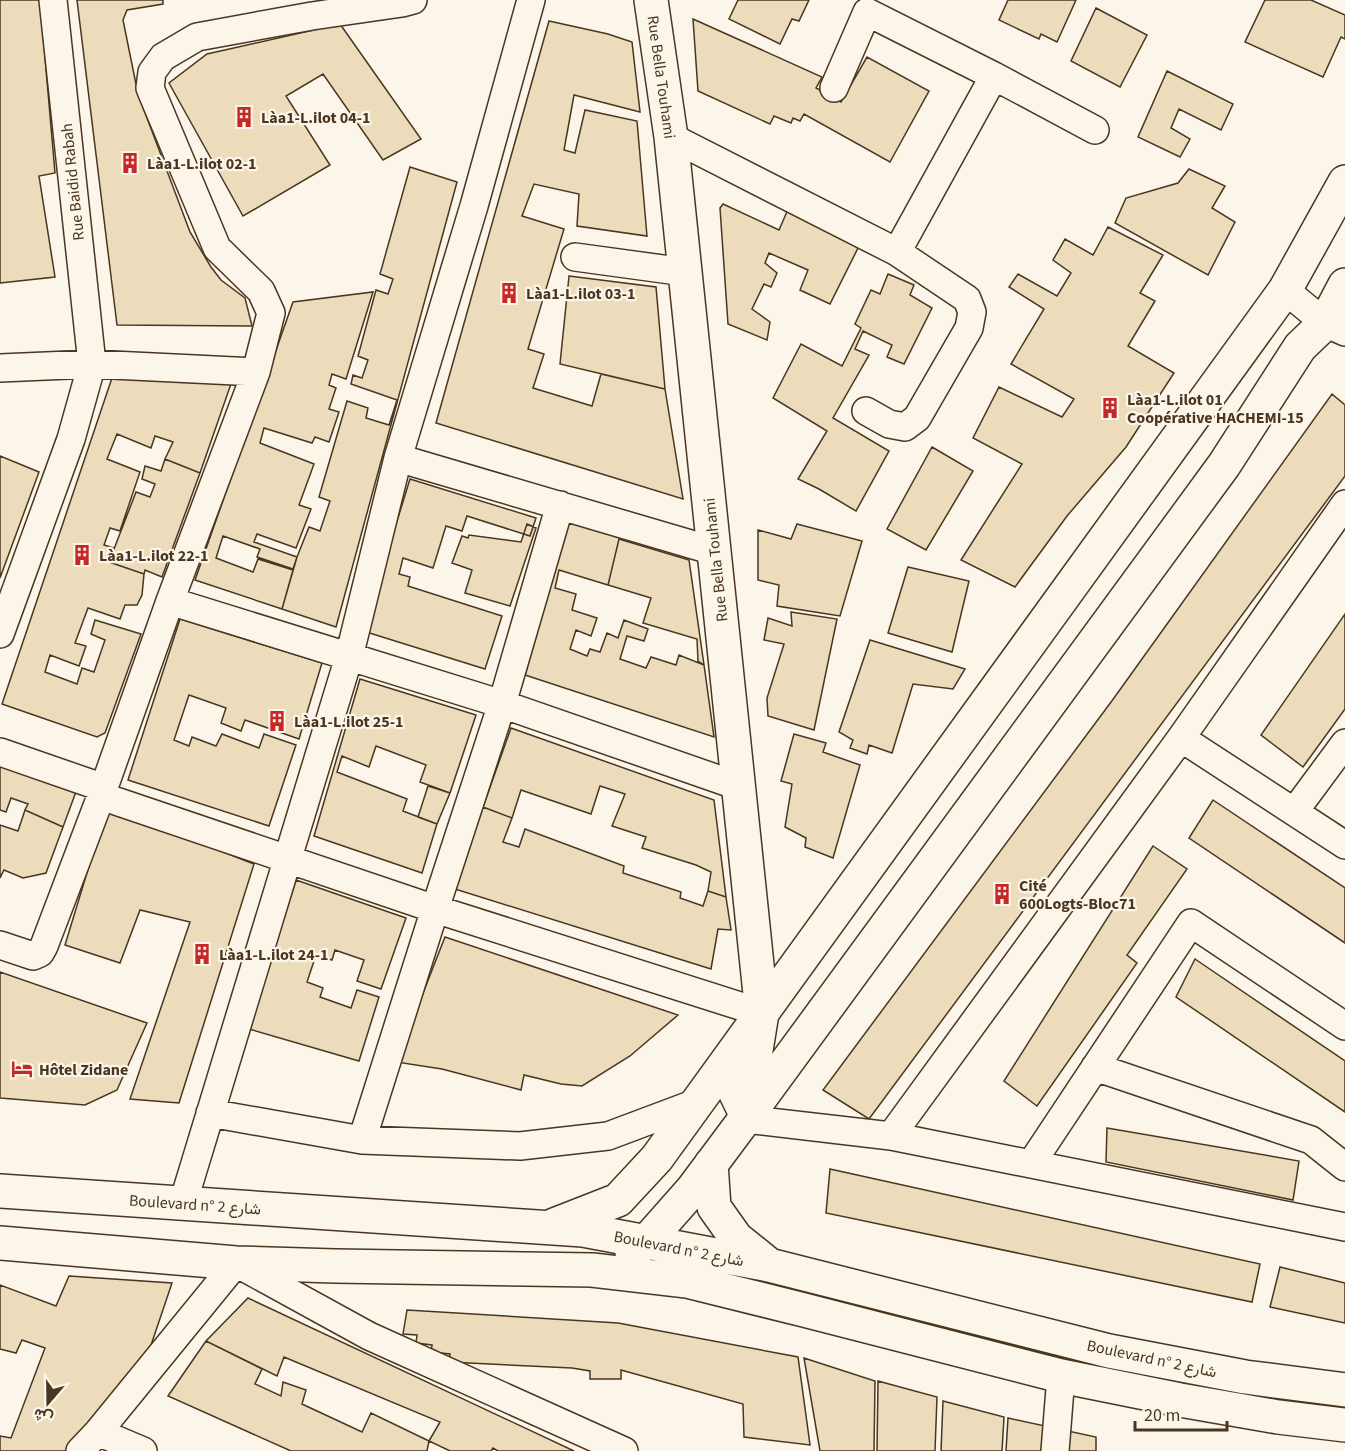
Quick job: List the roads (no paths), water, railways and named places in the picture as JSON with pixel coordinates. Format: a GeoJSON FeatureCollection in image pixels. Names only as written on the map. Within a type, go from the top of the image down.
{"type":"FeatureCollection","features":[{"type":"Feature","properties":{"kind":"main road","name":"Rue Bella Touhami"},"geometry":{"type":"LineString","coordinates":[[651,0],[671,136],[762,1013],[745,1119]]}},
{"type":"Feature","properties":{"kind":"main road"},"geometry":{"type":"LineString","coordinates":[[547,1227],[618,1200],[657,1158],[1285,290],[1345,182]]}},
{"type":"Feature","properties":{"kind":"main road"},"geometry":{"type":"LineString","coordinates":[[592,1270],[624,1260],[647,1242],[692,1190],[1224,465],[1300,347],[1335,328],[1345,285]]}},
{"type":"Feature","properties":{"kind":"main road"},"geometry":{"type":"LineString","coordinates":[[711,1164],[714,1207],[736,1238],[769,1265]]}},
{"type":"Feature","properties":{"kind":"main road"},"geometry":{"type":"LineString","coordinates":[[638,1179],[632,1217],[639,1233],[687,1281]]}},
{"type":"Feature","properties":{"kind":"main road","name":"Boulevard n° شارع 2"},"geometry":{"type":"LineString","coordinates":[[0,1191],[583,1230],[769,1265],[1109,1351],[1245,1377],[1345,1390]]}},
{"type":"Feature","properties":{"kind":"main road","name":"Boulevard n° شارع 2"},"geometry":{"type":"LineString","coordinates":[[0,1243],[236,1263],[592,1270],[687,1281],[1060,1376],[1278,1417],[1345,1425]]}},
{"type":"Feature","properties":{"kind":"street","name":"Rue Baidid Rabah"},"geometry":{"type":"LineString","coordinates":[[53,0],[92,364]]}},
{"type":"Feature","properties":{"kind":"street"},"geometry":{"type":"LineString","coordinates":[[0,945],[33,956],[40,954],[256,372],[271,313],[261,291],[217,248],[150,88],[152,72],[162,57],[197,37],[413,0]]}},
{"type":"Feature","properties":{"kind":"street"},"geometry":{"type":"LineString","coordinates":[[183,1203],[350,657],[398,458],[474,206],[531,0]]}},
{"type":"Feature","properties":{"kind":"street"},"geometry":{"type":"LineString","coordinates":[[834,88],[867,12],[1095,130]]}},
{"type":"Feature","properties":{"kind":"street"},"geometry":{"type":"LineString","coordinates":[[897,252],[994,76]]}},
{"type":"Feature","properties":{"kind":"street"},"geometry":{"type":"LineString","coordinates":[[671,136],[897,252],[968,299],[972,312],[969,328],[917,418],[905,427],[889,424],[866,411]]}},
{"type":"Feature","properties":{"kind":"street"},"geometry":{"type":"LineString","coordinates":[[575,257],[685,272]]}},
{"type":"Feature","properties":{"kind":"street"},"geometry":{"type":"LineString","coordinates":[[1285,290],[1335,328]]}},
{"type":"Feature","properties":{"kind":"street"},"geometry":{"type":"LineString","coordinates":[[0,368],[92,364],[256,372]]}},
{"type":"Feature","properties":{"kind":"street"},"geometry":{"type":"LineString","coordinates":[[0,634],[71,438],[92,364]]}},
{"type":"Feature","properties":{"kind":"street"},"geometry":{"type":"LineString","coordinates":[[398,458],[714,551]]}},
{"type":"Feature","properties":{"kind":"street"},"geometry":{"type":"LineString","coordinates":[[891,1136],[1180,738],[1345,504]]}},
{"type":"Feature","properties":{"kind":"street"},"geometry":{"type":"LineString","coordinates":[[362,1140],[502,704],[560,505]]}},
{"type":"Feature","properties":{"kind":"street"},"geometry":{"type":"LineString","coordinates":[[170,601],[502,704],[738,786]]}},
{"type":"Feature","properties":{"kind":"street"},"geometry":{"type":"LineString","coordinates":[[1180,738],[1345,845]]}},
{"type":"Feature","properties":{"kind":"street"},"geometry":{"type":"LineString","coordinates":[[1294,812],[1345,743]]}},
{"type":"Feature","properties":{"kind":"street"},"geometry":{"type":"LineString","coordinates":[[0,752],[288,860],[762,1013]]}},
{"type":"Feature","properties":{"kind":"street"},"geometry":{"type":"LineString","coordinates":[[1031,1164],[1191,923],[1345,1026]]}},
{"type":"Feature","properties":{"kind":"street"},"geometry":{"type":"LineString","coordinates":[[1095,1067],[1311,1140],[1345,1167]]}},
{"type":"Feature","properties":{"kind":"street"},"geometry":{"type":"LineString","coordinates":[[721,1070],[745,1119],[891,1136],[1345,1227]]}},
{"type":"Feature","properties":{"kind":"street"},"geometry":{"type":"LineString","coordinates":[[210,1113],[362,1140],[520,1146],[608,1136],[696,1103]]}},
{"type":"Feature","properties":{"kind":"street"},"geometry":{"type":"LineString","coordinates":[[143,1451],[89,1441],[236,1263],[369,1336],[624,1451]]}},
{"type":"Feature","properties":{"kind":"street"},"geometry":{"type":"LineString","coordinates":[[1055,1451],[1060,1376]]}},
{"type":"Feature","properties":{"kind":"place","name":"Làa1-L.ilot 04-1"},"geometry":{"type":"Point","coordinates":[244,117]}},
{"type":"Feature","properties":{"kind":"place","name":"Làa1-L.ilot 02-1"},"geometry":{"type":"Point","coordinates":[130,163]}},
{"type":"Feature","properties":{"kind":"place","name":"Làa1-L.ilot 03-1"},"geometry":{"type":"Point","coordinates":[509,293]}},
{"type":"Feature","properties":{"kind":"place","name":"Làa1-L.ilot 01 Coopérative HACHEMI-15"},"geometry":{"type":"Point","coordinates":[1110,408]}},
{"type":"Feature","properties":{"kind":"place","name":"Làa1-L.ilot 22-1"},"geometry":{"type":"Point","coordinates":[82,555]}},
{"type":"Feature","properties":{"kind":"place","name":"Làa1-L.ilot 25-1"},"geometry":{"type":"Point","coordinates":[277,721]}},
{"type":"Feature","properties":{"kind":"place","name":"Cité 600Logts-Bloc71"},"geometry":{"type":"Point","coordinates":[1002,894]}},
{"type":"Feature","properties":{"kind":"place","name":"Làa1-L.ilot 24-1"},"geometry":{"type":"Point","coordinates":[202,954]}},
{"type":"Feature","properties":{"kind":"place","name":"Hôtel Zidane"},"geometry":{"type":"Point","coordinates":[22,1069]}}]}
